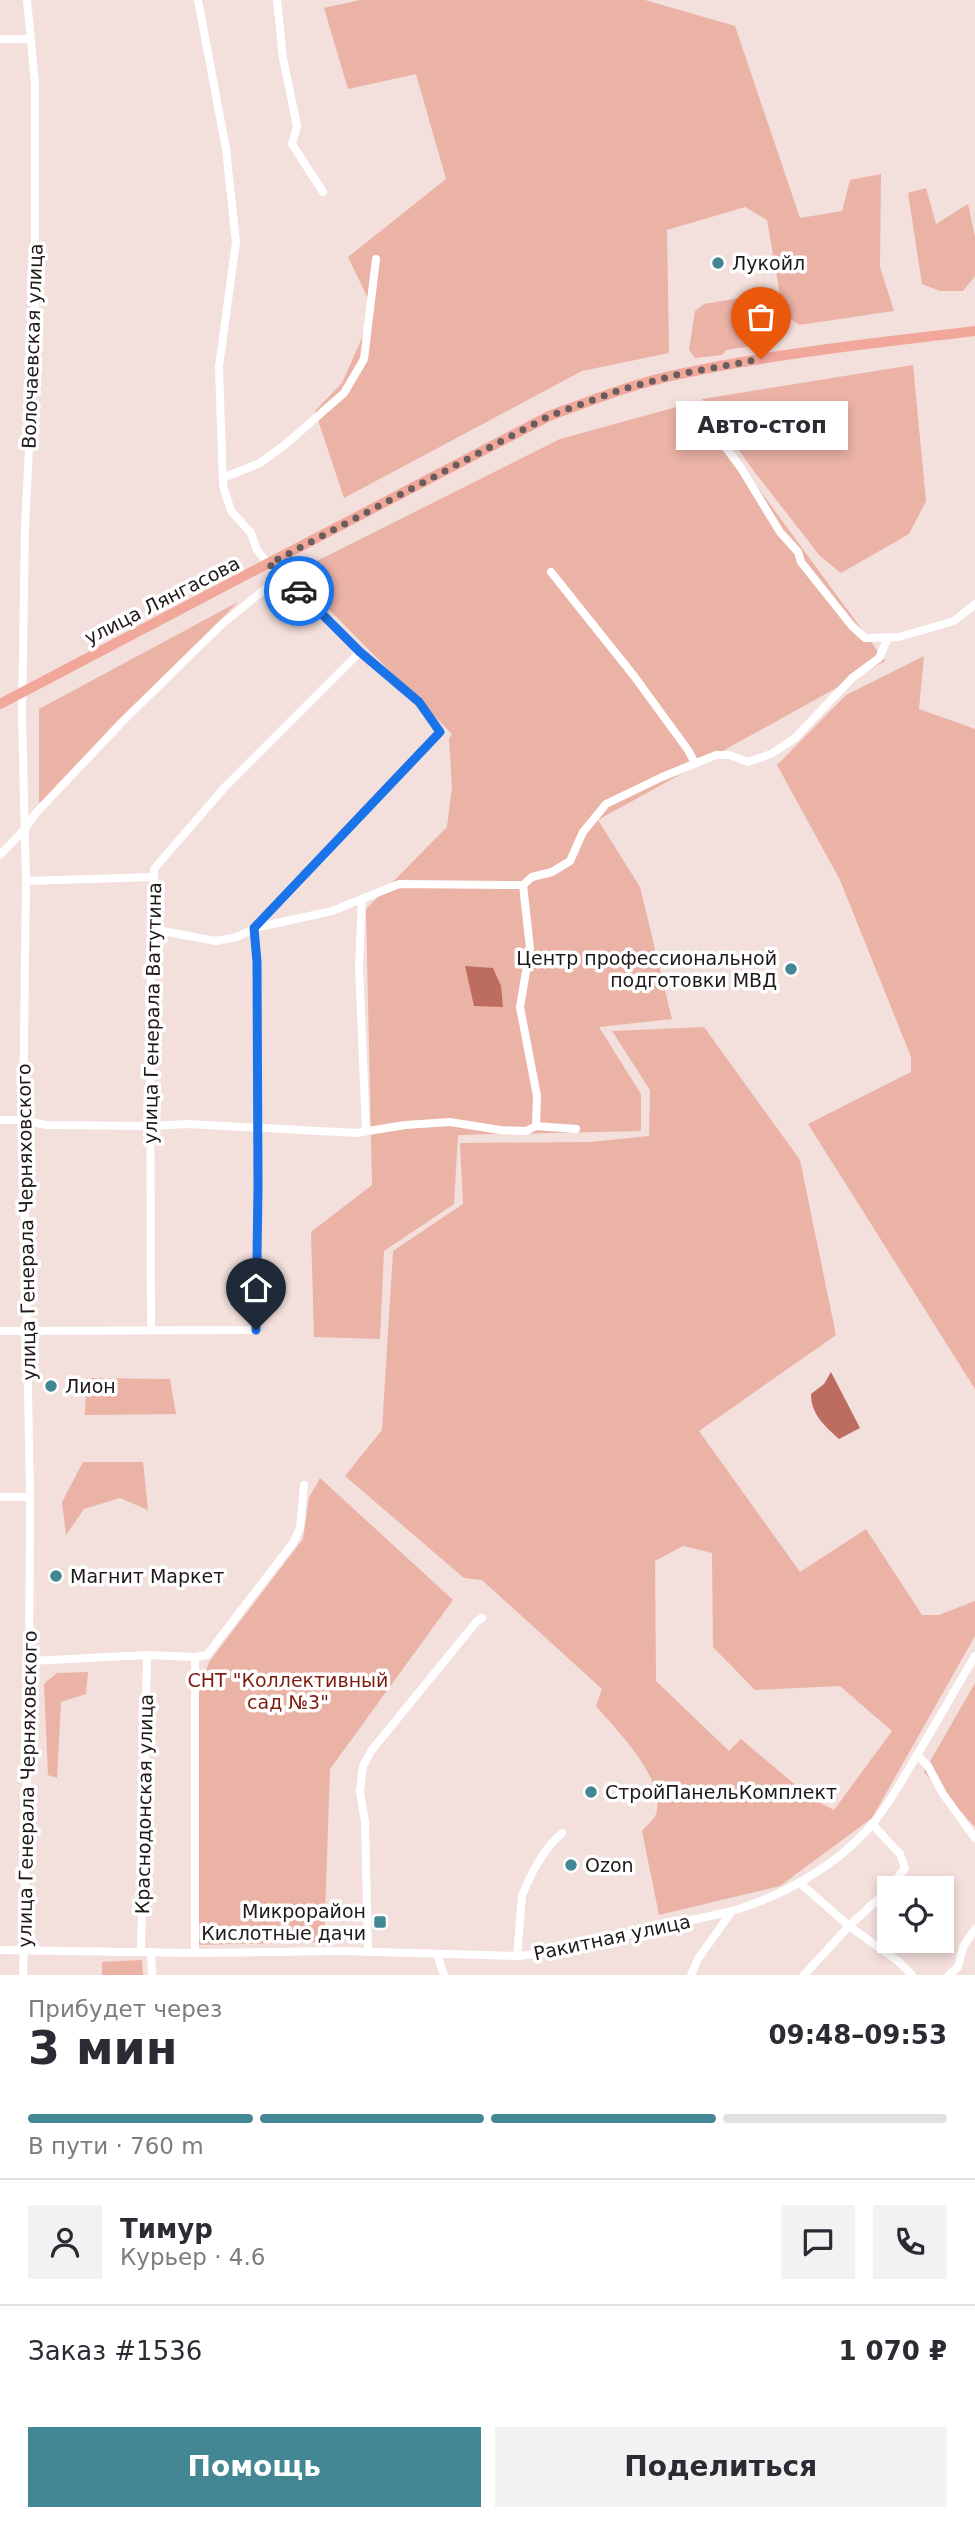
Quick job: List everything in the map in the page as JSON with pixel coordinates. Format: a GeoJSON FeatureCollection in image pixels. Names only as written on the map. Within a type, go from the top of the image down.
{"type":"FeatureCollection","features":[{"type":"Feature","properties":{"kind":"main road","name":"улица Лянгасова"},"geometry":{"type":"LineString","coordinates":[[0,704],[549,416],[623,389],[680,374],[788,355],[975,331]]}},
{"type":"Feature","properties":{"kind":"street","name":"Волочаевская улица"},"geometry":{"type":"LineString","coordinates":[[25,829],[22,716],[25,527],[35,334],[35,83],[27,0]]}},
{"type":"Feature","properties":{"kind":"street"},"geometry":{"type":"LineString","coordinates":[[0,1331],[256,1330],[257,962],[254,928],[440,732],[419,702],[360,652],[269,564],[257,550],[251,533],[231,511],[223,478],[219,367],[236,242],[226,149],[198,0]]}},
{"type":"Feature","properties":{"kind":"street"},"geometry":{"type":"LineString","coordinates":[[276,0],[282,58],[297,127],[292,144],[323,192]]}},
{"type":"Feature","properties":{"kind":"street"},"geometry":{"type":"LineString","coordinates":[[0,39],[30,39]]}},
{"type":"Feature","properties":{"kind":"street"},"geometry":{"type":"LineString","coordinates":[[223,478],[260,463],[344,393],[364,359],[376,259]]}},
{"type":"Feature","properties":{"kind":"street"},"geometry":{"type":"LineString","coordinates":[[701,414],[741,468],[780,532],[798,552],[801,562],[852,626],[865,638],[888,638],[954,621],[975,604]]}},
{"type":"Feature","properties":{"kind":"street"},"geometry":{"type":"LineString","coordinates":[[551,572],[634,676],[695,763]]}},
{"type":"Feature","properties":{"kind":"street"},"geometry":{"type":"LineString","coordinates":[[0,855],[122,722],[221,625],[281,576]]}},
{"type":"Feature","properties":{"kind":"street"},"geometry":{"type":"LineString","coordinates":[[153,926],[162,931],[216,941],[237,937],[254,928],[332,911],[399,884],[523,885],[532,877],[552,872],[570,861],[583,832],[606,804],[716,755],[729,755],[748,762],[771,754],[795,738],[852,678],[879,658],[888,638]]}},
{"type":"Feature","properties":{"kind":"street","name":"улица Генерала Ватутина"},"geometry":{"type":"LineString","coordinates":[[152,1330],[150,1126],[154,869],[225,788],[360,652]]}},
{"type":"Feature","properties":{"kind":"street","name":"улица Генерала Черняховского"},"geometry":{"type":"LineString","coordinates":[[23,1975],[30,1661],[30,1497],[23,1120],[25,829]]}},
{"type":"Feature","properties":{"kind":"street"},"geometry":{"type":"LineString","coordinates":[[26,881],[153,877]]}},
{"type":"Feature","properties":{"kind":"street"},"geometry":{"type":"LineString","coordinates":[[523,885],[530,948],[520,1007],[537,1096],[536,1126]]}},
{"type":"Feature","properties":{"kind":"street"},"geometry":{"type":"LineString","coordinates":[[362,899],[359,967],[366,1131]]}},
{"type":"Feature","properties":{"kind":"street"},"geometry":{"type":"LineString","coordinates":[[0,1120],[23,1120],[46,1125],[186,1124],[356,1133],[405,1125],[450,1122],[500,1130],[526,1130],[536,1126],[576,1129]]}},
{"type":"Feature","properties":{"kind":"street"},"geometry":{"type":"LineString","coordinates":[[30,1661],[207,1655],[293,1543],[300,1528],[304,1485]]}},
{"type":"Feature","properties":{"kind":"street"},"geometry":{"type":"LineString","coordinates":[[0,1497],[30,1497]]}},
{"type":"Feature","properties":{"kind":"street"},"geometry":{"type":"LineString","coordinates":[[368,1952],[365,1822],[360,1791],[363,1766],[385,1734],[482,1618]]}},
{"type":"Feature","properties":{"kind":"street","name":"Краснодонская улица"},"geometry":{"type":"LineString","coordinates":[[141,1952],[147,1655]]}},
{"type":"Feature","properties":{"kind":"street","name":"Ракитная улица"},"geometry":{"type":"LineString","coordinates":[[0,1950],[368,1952],[517,1956],[545,1953],[752,1906],[800,1883],[836,1858],[872,1824],[892,1798],[975,1656]]}},
{"type":"Feature","properties":{"kind":"street"},"geometry":{"type":"LineString","coordinates":[[195,1657],[195,1953]]}},
{"type":"Feature","properties":{"kind":"street"},"geometry":{"type":"LineString","coordinates":[[917,1755],[928,1766],[943,1794],[975,1838]]}},
{"type":"Feature","properties":{"kind":"street"},"geometry":{"type":"LineString","coordinates":[[872,1824],[900,1854],[905,1868],[899,1876]]}},
{"type":"Feature","properties":{"kind":"street"},"geometry":{"type":"LineString","coordinates":[[517,1956],[523,1896],[549,1846],[562,1833]]}},
{"type":"Feature","properties":{"kind":"street"},"geometry":{"type":"LineString","coordinates":[[800,1883],[849,1926],[899,1962],[912,1975]]}},
{"type":"Feature","properties":{"kind":"street"},"geometry":{"type":"LineString","coordinates":[[804,1975],[877,1900]]}},
{"type":"Feature","properties":{"kind":"street"},"geometry":{"type":"LineString","coordinates":[[691,1975],[698,1959],[732,1912]]}},
{"type":"Feature","properties":{"kind":"street"},"geometry":{"type":"LineString","coordinates":[[949,1975],[958,1967],[963,1947],[975,1929]]}},
{"type":"Feature","properties":{"kind":"street"},"geometry":{"type":"LineString","coordinates":[[151,1952],[152,1975]]}},
{"type":"Feature","properties":{"kind":"street"},"geometry":{"type":"LineString","coordinates":[[437,1954],[444,1975]]}},
{"type":"Feature","properties":{"kind":"green space"},"geometry":{"type":"Polygon","coordinates":[[[360,0],[645,0],[735,26],[800,218],[842,211],[850,180],[881,174],[880,267],[894,311],[799,325],[783,313],[767,220],[745,207],[667,230],[669,353],[582,371],[344,498],[315,411],[342,383],[374,311],[348,257],[446,179],[416,74],[348,89],[324,8],[360,0]]]}},
{"type":"Feature","properties":{"kind":"green space"},"geometry":{"type":"Polygon","coordinates":[[[926,188],[936,224],[968,204],[975,237],[975,276],[963,291],[940,291],[922,284],[908,193],[926,188]]]}},
{"type":"Feature","properties":{"kind":"green space"},"geometry":{"type":"Polygon","coordinates":[[[746,297],[755,309],[743,313],[747,335],[767,332],[767,338],[758,345],[726,350],[722,355],[695,358],[689,350],[695,311],[704,304],[746,297]]]}},
{"type":"Feature","properties":{"kind":"green space"},"geometry":{"type":"Polygon","coordinates":[[[913,365],[926,501],[909,534],[841,573],[820,556],[702,399],[913,365]]]}},
{"type":"Feature","properties":{"kind":"green space"},"geometry":{"type":"Polygon","coordinates":[[[695,402],[885,661],[598,820],[640,887],[672,1019],[599,1027],[641,1094],[641,1131],[458,1135],[454,1204],[384,1251],[380,1339],[314,1337],[311,1232],[372,1185],[366,909],[447,827],[452,787],[449,739],[452,734],[293,573],[560,439],[695,402]]]}},
{"type":"Feature","properties":{"kind":"green space"},"geometry":{"type":"Polygon","coordinates":[[[238,602],[39,804],[39,709],[238,602]]]}},
{"type":"Feature","properties":{"kind":"green space"},"geometry":{"type":"Polygon","coordinates":[[[924,656],[919,709],[975,729],[975,1389],[808,1124],[911,1072],[911,1057],[840,880],[777,765],[846,695],[924,656]]]}},
{"type":"Feature","properties":{"kind":"green space"},"geometry":{"type":"Polygon","coordinates":[[[704,1027],[800,1160],[836,1335],[699,1431],[800,1572],[866,1529],[922,1615],[939,1615],[975,1601],[975,1636],[872,1818],[780,1886],[659,1915],[642,1831],[656,1814],[654,1785],[638,1756],[596,1706],[602,1689],[482,1580],[464,1578],[345,1476],[382,1430],[393,1251],[463,1204],[460,1143],[590,1142],[649,1136],[650,1090],[612,1031],[704,1027]],[[683,1546],[655,1561],[656,1681],[729,1751],[741,1739],[811,1798],[834,1810],[892,1731],[840,1686],[755,1690],[713,1647],[712,1553],[683,1546]]]}},
{"type":"Feature","properties":{"kind":"green space"},"geometry":{"type":"Polygon","coordinates":[[[86,1378],[170,1379],[176,1414],[85,1415],[86,1378]]]}},
{"type":"Feature","properties":{"kind":"green space"},"geometry":{"type":"Polygon","coordinates":[[[83,1462],[143,1462],[148,1510],[120,1498],[84,1509],[66,1535],[62,1502],[83,1462]]]}},
{"type":"Feature","properties":{"kind":"green space","name":"СНТ \"Коллективный сад №3\""},"geometry":{"type":"Polygon","coordinates":[[[320,1478],[453,1600],[330,1769],[324,1942],[198,1945],[198,1696],[209,1662],[303,1539],[309,1498],[320,1478]]]}},
{"type":"Feature","properties":{"kind":"green space"},"geometry":{"type":"Polygon","coordinates":[[[88,1672],[86,1694],[61,1702],[57,1778],[48,1775],[44,1684],[57,1673],[88,1672]]]}},
{"type":"Feature","properties":{"kind":"green space"},"geometry":{"type":"Polygon","coordinates":[[[975,1683],[975,1827],[924,1772],[975,1683]]]}},
{"type":"Feature","properties":{"kind":"green space"},"geometry":{"type":"Polygon","coordinates":[[[142,1960],[143,1975],[102,1975],[102,1962],[142,1960]]]}},
{"type":"Feature","properties":{"kind":"shaded area"},"geometry":{"type":"Polygon","coordinates":[[[465,966],[493,968],[501,986],[503,1007],[474,1006],[465,966]]]}},
{"type":"Feature","properties":{"kind":"shaded area"},"geometry":{"type":"Polygon","coordinates":[[[831,1372],[860,1428],[839,1439],[820,1420],[813,1408],[811,1394],[824,1384],[831,1372]]]}},
{"type":"Feature","properties":{"kind":"way so far"},"geometry":{"type":"LineString","coordinates":[[299,591],[269,564],[549,416],[623,389],[680,374],[761,359]]}},
{"type":"Feature","properties":{"kind":"place","name":"Лукойл"},"geometry":{"type":"Point","coordinates":[718,263]}},
{"type":"Feature","properties":{"kind":"place","name":"Авто-стоп"},"geometry":{"type":"Point","coordinates":[761,359]}},
{"type":"Feature","properties":{"kind":"place","name":"Центр профессиональной подготовки МВД"},"geometry":{"type":"Point","coordinates":[791,969]}},
{"type":"Feature","properties":{"kind":"place","name":"Лион"},"geometry":{"type":"Point","coordinates":[51,1386]}},
{"type":"Feature","properties":{"kind":"place","name":"Магнит Маркет"},"geometry":{"type":"Point","coordinates":[56,1576]}},
{"type":"Feature","properties":{"kind":"place","name":"СтройПанельКомплект"},"geometry":{"type":"Point","coordinates":[591,1792]}},
{"type":"Feature","properties":{"kind":"place","name":"Ozon"},"geometry":{"type":"Point","coordinates":[571,1865]}},
{"type":"Feature","properties":{"kind":"place","name":"Микрорайон Кислотные дачи"},"geometry":{"type":"Point","coordinates":[380,1922]}},
{"type":"Feature","properties":{"kind":"route"},"geometry":{"type":"LineString","coordinates":[[256,1330],[257,962],[254,928],[440,732],[419,702],[360,652],[299,591]]}}]}
